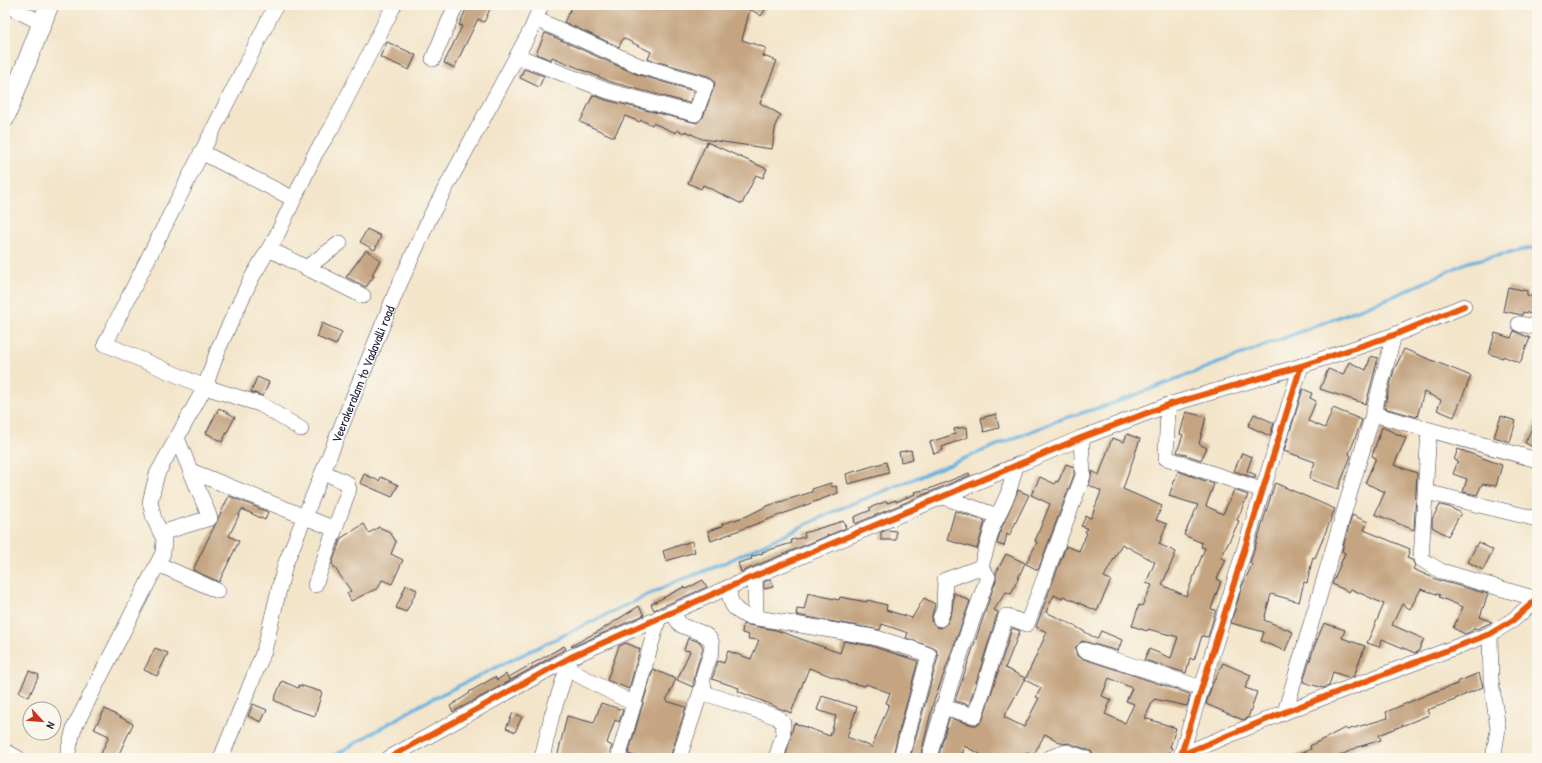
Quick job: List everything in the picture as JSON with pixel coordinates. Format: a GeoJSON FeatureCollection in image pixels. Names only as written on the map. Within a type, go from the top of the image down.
{"type":"FeatureCollection","features":[{"type":"Feature","properties":{"kind":"main road"},"geometry":{"type":"LineString","coordinates":[[5,118],[49,5]]}},
{"type":"Feature","properties":{"kind":"street"},"geometry":{"type":"LineString","coordinates":[[6,5],[42,23]]}},
{"type":"Feature","properties":{"kind":"street"},"geometry":{"type":"LineString","coordinates":[[276,5],[105,344],[205,387],[260,404],[301,429]]}},
{"type":"Feature","properties":{"kind":"street"},"geometry":{"type":"LineString","coordinates":[[69,758],[68,752],[74,728],[163,553],[164,539],[150,502],[157,474],[205,387],[219,347],[251,279],[269,249],[315,154],[332,129],[394,5]]}},
{"type":"Feature","properties":{"kind":"street"},"geometry":{"type":"LineString","coordinates":[[433,59],[456,5]]}},
{"type":"Feature","properties":{"kind":"street"},"geometry":{"type":"LineString","coordinates":[[517,56],[608,91],[695,114],[706,85],[640,66],[539,12]]}},
{"type":"Feature","properties":{"kind":"street","name":"Veerakeralam to Vadavalli road"},"geometry":{"type":"LineString","coordinates":[[221,758],[264,652],[285,564],[324,472],[396,292],[430,217],[517,56],[539,12]]}},
{"type":"Feature","properties":{"kind":"street"},"geometry":{"type":"LineString","coordinates":[[201,152],[294,199]]}},
{"type":"Feature","properties":{"kind":"street"},"geometry":{"type":"LineString","coordinates":[[306,268],[340,243]]}},
{"type":"Feature","properties":{"kind":"street"},"geometry":{"type":"LineString","coordinates":[[269,249],[363,296]]}},
{"type":"Feature","properties":{"kind":"street"},"geometry":{"type":"LineString","coordinates":[[389,758],[569,663],[665,615],[1081,438],[1168,405],[1301,366],[1394,335],[1464,306]]}},
{"type":"Feature","properties":{"kind":"street"},"geometry":{"type":"LineString","coordinates":[[1519,324],[1537,327]]}},
{"type":"Feature","properties":{"kind":"street"},"geometry":{"type":"LineString","coordinates":[[1285,712],[1373,414],[1394,335]]}},
{"type":"Feature","properties":{"kind":"street"},"geometry":{"type":"LineString","coordinates":[[1179,757],[1202,688],[1301,366]]}},
{"type":"Feature","properties":{"kind":"street"},"geometry":{"type":"LineString","coordinates":[[1168,405],[1166,458],[1262,490]]}},
{"type":"Feature","properties":{"kind":"street"},"geometry":{"type":"LineString","coordinates":[[1373,414],[1537,460]]}},
{"type":"Feature","properties":{"kind":"street"},"geometry":{"type":"LineString","coordinates":[[1429,430],[1421,558],[1441,571],[1537,599]]}},
{"type":"Feature","properties":{"kind":"street"},"geometry":{"type":"LineString","coordinates":[[161,533],[210,518],[177,438]]}},
{"type":"Feature","properties":{"kind":"street"},"geometry":{"type":"LineString","coordinates":[[942,707],[975,716],[1006,616],[1027,624],[1083,476],[1081,438]]}},
{"type":"Feature","properties":{"kind":"street"},"geometry":{"type":"LineString","coordinates":[[981,567],[998,516],[1008,494],[1016,466]]}},
{"type":"Feature","properties":{"kind":"street"},"geometry":{"type":"LineString","coordinates":[[191,471],[335,529]]}},
{"type":"Feature","properties":{"kind":"street"},"geometry":{"type":"LineString","coordinates":[[315,585],[350,489],[349,485],[345,481],[324,472]]}},
{"type":"Feature","properties":{"kind":"street"},"geometry":{"type":"LineString","coordinates":[[1426,492],[1537,519]]}},
{"type":"Feature","properties":{"kind":"street"},"geometry":{"type":"LineString","coordinates":[[942,497],[998,516]]}},
{"type":"Feature","properties":{"kind":"street"},"geometry":{"type":"LineString","coordinates":[[158,564],[218,591]]}},
{"type":"Feature","properties":{"kind":"street"},"geometry":{"type":"LineString","coordinates":[[929,758],[942,707],[988,577],[981,567]]}},
{"type":"Feature","properties":{"kind":"street"},"geometry":{"type":"LineString","coordinates":[[940,619],[944,608],[945,580],[981,567]]}},
{"type":"Feature","properties":{"kind":"street"},"geometry":{"type":"LineString","coordinates":[[755,576],[756,618]]}},
{"type":"Feature","properties":{"kind":"street"},"geometry":{"type":"LineString","coordinates":[[729,587],[732,607],[746,616],[873,637],[929,655],[901,758]]}},
{"type":"Feature","properties":{"kind":"street"},"geometry":{"type":"LineString","coordinates":[[1179,757],[1285,712],[1490,634],[1513,620],[1537,599]]}},
{"type":"Feature","properties":{"kind":"street"},"geometry":{"type":"LineString","coordinates":[[665,615],[706,636],[710,640],[712,648],[702,681],[702,688],[679,758]]}},
{"type":"Feature","properties":{"kind":"street"},"geometry":{"type":"LineString","coordinates":[[618,758],[634,704],[665,615]]}},
{"type":"Feature","properties":{"kind":"street"},"geometry":{"type":"LineString","coordinates":[[1490,634],[1491,680],[1498,729],[1494,753],[1496,758]]}},
{"type":"Feature","properties":{"kind":"street"},"geometry":{"type":"LineString","coordinates":[[1084,650],[1202,688]]}},
{"type":"Feature","properties":{"kind":"street"},"geometry":{"type":"LineString","coordinates":[[569,663],[634,704]]}},
{"type":"Feature","properties":{"kind":"street"},"geometry":{"type":"LineString","coordinates":[[542,758],[552,715],[569,663]]}},
{"type":"Feature","properties":{"kind":"street"},"geometry":{"type":"LineString","coordinates":[[702,688],[706,694],[717,699],[777,717],[783,723],[783,736],[776,758]]}},
{"type":"Feature","properties":{"kind":"street"},"geometry":{"type":"LineString","coordinates":[[5,751],[18,758]]}},
{"type":"Feature","properties":{"kind":"street"},"geometry":{"type":"LineString","coordinates":[[1049,758],[1066,752],[1085,758]]}},
{"type":"Feature","properties":{"kind":"building"},"geometry":{"type":"Polygon","coordinates":[[[468,5],[492,5],[484,22],[478,19],[454,68],[444,63],[462,26],[459,25],[468,5]]]}},
{"type":"Feature","properties":{"kind":"building"},"geometry":{"type":"Polygon","coordinates":[[[573,5],[768,5],[761,16],[750,9],[742,40],[766,48],[763,56],[777,61],[760,103],[781,115],[776,123],[772,149],[702,139],[685,131],[684,133],[677,130],[676,133],[653,123],[652,125],[641,120],[640,122],[625,116],[614,137],[580,122],[593,95],[606,100],[697,123],[703,117],[715,84],[713,79],[708,76],[648,59],[651,52],[623,38],[619,47],[564,22],[573,5]]]}},
{"type":"Feature","properties":{"kind":"building"},"geometry":{"type":"Polygon","coordinates":[[[545,33],[636,74],[694,91],[689,103],[611,82],[552,57],[551,60],[536,54],[545,33]]]}},
{"type":"Feature","properties":{"kind":"building"},"geometry":{"type":"Polygon","coordinates":[[[387,42],[416,55],[409,70],[380,57],[387,42]]]}},
{"type":"Feature","properties":{"kind":"building"},"geometry":{"type":"Polygon","coordinates":[[[524,69],[544,76],[539,87],[520,78],[524,69]]]}},
{"type":"Feature","properties":{"kind":"building"},"geometry":{"type":"Polygon","coordinates":[[[707,142],[767,169],[763,178],[756,175],[742,204],[703,185],[701,189],[688,183],[707,142]]]}},
{"type":"Feature","properties":{"kind":"building"},"geometry":{"type":"Polygon","coordinates":[[[367,229],[381,236],[375,250],[360,242],[367,229]]]}},
{"type":"Feature","properties":{"kind":"building"},"geometry":{"type":"Polygon","coordinates":[[[366,250],[380,260],[372,275],[374,276],[366,287],[346,277],[366,250]]]}},
{"type":"Feature","properties":{"kind":"building"},"geometry":{"type":"Polygon","coordinates":[[[1508,287],[1527,291],[1527,295],[1537,298],[1537,315],[1523,312],[1522,315],[1503,311],[1508,287]]]}},
{"type":"Feature","properties":{"kind":"building"},"geometry":{"type":"Polygon","coordinates":[[[322,323],[342,332],[336,345],[317,337],[322,323]]]}},
{"type":"Feature","properties":{"kind":"building"},"geometry":{"type":"Polygon","coordinates":[[[1514,331],[1530,338],[1520,363],[1503,356],[1503,358],[1489,354],[1495,333],[1511,338],[1514,331]]]}},
{"type":"Feature","properties":{"kind":"building"},"geometry":{"type":"Polygon","coordinates":[[[1404,349],[1471,376],[1454,417],[1437,410],[1441,400],[1424,392],[1417,417],[1384,408],[1394,370],[1404,349]]]}},
{"type":"Feature","properties":{"kind":"building"},"geometry":{"type":"Polygon","coordinates":[[[1371,356],[1378,358],[1366,404],[1320,389],[1328,369],[1343,375],[1349,362],[1366,370],[1371,356]]]}},
{"type":"Feature","properties":{"kind":"building"},"geometry":{"type":"Polygon","coordinates":[[[257,377],[269,382],[263,396],[251,392],[257,377]]]}},
{"type":"Feature","properties":{"kind":"building"},"geometry":{"type":"Polygon","coordinates":[[[1303,389],[1312,393],[1310,398],[1316,401],[1308,421],[1325,428],[1333,408],[1362,420],[1349,454],[1351,456],[1338,489],[1309,479],[1315,462],[1284,451],[1303,389]]]}},
{"type":"Feature","properties":{"kind":"building"},"geometry":{"type":"Polygon","coordinates":[[[219,408],[235,417],[222,442],[206,433],[219,408]]]}},
{"type":"Feature","properties":{"kind":"building"},"geometry":{"type":"Polygon","coordinates":[[[1186,412],[1206,417],[1199,444],[1207,448],[1201,460],[1177,452],[1183,435],[1180,434],[1186,412]]]}},
{"type":"Feature","properties":{"kind":"building"},"geometry":{"type":"Polygon","coordinates":[[[996,414],[999,428],[984,432],[981,418],[996,414]]]}},
{"type":"Feature","properties":{"kind":"building"},"geometry":{"type":"Polygon","coordinates":[[[1254,414],[1274,423],[1270,436],[1248,426],[1254,414]]]}},
{"type":"Feature","properties":{"kind":"building"},"geometry":{"type":"Polygon","coordinates":[[[1501,416],[1516,421],[1510,442],[1494,437],[1501,416]]]}},
{"type":"Feature","properties":{"kind":"building"},"geometry":{"type":"Polygon","coordinates":[[[1537,417],[1537,449],[1525,443],[1537,417]]]}},
{"type":"Feature","properties":{"kind":"building"},"geometry":{"type":"Polygon","coordinates":[[[967,427],[968,437],[942,447],[943,450],[934,454],[930,442],[955,434],[954,429],[967,427]]]}},
{"type":"Feature","properties":{"kind":"building"},"geometry":{"type":"Polygon","coordinates":[[[1382,427],[1406,438],[1394,465],[1417,473],[1414,530],[1375,514],[1385,492],[1365,483],[1376,458],[1372,456],[1382,427]]]}},
{"type":"Feature","properties":{"kind":"building"},"geometry":{"type":"Polygon","coordinates":[[[1127,434],[1140,439],[1123,489],[1162,506],[1156,520],[1167,524],[1159,544],[1176,552],[1162,585],[1186,596],[1205,548],[1201,547],[1202,543],[1184,535],[1198,505],[1169,496],[1178,471],[1214,484],[1206,506],[1223,514],[1234,490],[1248,495],[1237,520],[1239,521],[1221,558],[1226,560],[1217,579],[1221,581],[1211,609],[1216,610],[1208,637],[1202,636],[1194,660],[1190,658],[1186,673],[1144,660],[1149,649],[1171,658],[1178,637],[1148,629],[1147,631],[1132,626],[1139,605],[1142,606],[1152,585],[1146,583],[1155,562],[1122,544],[1104,577],[1111,580],[1097,611],[1063,596],[1062,599],[1054,595],[1046,612],[1097,639],[1101,631],[1122,640],[1118,651],[1082,641],[1075,648],[1077,656],[1190,694],[1187,706],[1154,699],[1145,718],[1176,728],[1170,747],[1172,748],[1167,758],[1094,758],[1092,752],[1088,750],[1069,743],[1063,744],[1045,734],[1033,756],[1026,752],[1023,758],[988,758],[964,746],[963,753],[961,752],[959,758],[938,758],[949,718],[973,725],[978,725],[983,719],[1012,628],[1020,631],[1005,668],[1025,678],[1004,717],[1024,727],[1039,698],[1036,697],[1041,688],[1025,680],[1047,632],[1036,627],[1066,546],[1079,551],[1087,533],[1085,532],[1087,528],[1081,526],[1086,516],[1091,518],[1101,491],[1089,485],[1092,471],[1099,475],[1112,438],[1124,442],[1127,434]],[[1109,678],[1102,696],[1111,700],[1105,714],[1125,723],[1134,704],[1126,701],[1132,688],[1109,678]]]}},
{"type":"Feature","properties":{"kind":"building"},"geometry":{"type":"Polygon","coordinates":[[[1458,449],[1502,465],[1496,486],[1482,484],[1477,495],[1463,492],[1467,479],[1453,474],[1458,461],[1454,460],[1458,449]]]}},
{"type":"Feature","properties":{"kind":"building"},"geometry":{"type":"Polygon","coordinates":[[[911,450],[913,459],[901,462],[899,452],[911,450]]]}},
{"type":"Feature","properties":{"kind":"building"},"geometry":{"type":"Polygon","coordinates":[[[1242,453],[1252,457],[1247,471],[1256,475],[1255,478],[1234,471],[1242,453]]]}},
{"type":"Feature","properties":{"kind":"building"},"geometry":{"type":"Polygon","coordinates":[[[886,462],[889,473],[848,484],[846,474],[886,462]]]}},
{"type":"Feature","properties":{"kind":"building"},"geometry":{"type":"Polygon","coordinates":[[[1066,464],[1074,467],[1074,475],[1038,570],[1026,564],[1037,542],[1035,541],[1050,504],[1031,495],[1040,477],[1055,484],[1056,481],[1058,482],[1066,464]]]}},
{"type":"Feature","properties":{"kind":"building"},"geometry":{"type":"Polygon","coordinates":[[[969,473],[970,475],[855,524],[854,517],[871,510],[869,508],[887,501],[887,503],[896,500],[896,502],[915,494],[914,492],[929,489],[969,473]]]}},
{"type":"Feature","properties":{"kind":"building"},"geometry":{"type":"Polygon","coordinates":[[[364,474],[379,481],[381,477],[398,485],[392,497],[360,483],[364,474]]]}},
{"type":"Feature","properties":{"kind":"building"},"geometry":{"type":"Polygon","coordinates":[[[831,483],[832,487],[836,486],[838,493],[711,541],[708,531],[723,526],[722,524],[747,516],[767,506],[812,492],[812,489],[831,483]]]}},
{"type":"Feature","properties":{"kind":"building"},"geometry":{"type":"Polygon","coordinates":[[[1275,483],[1335,509],[1315,558],[1313,557],[1307,583],[1304,582],[1299,602],[1271,594],[1264,620],[1293,632],[1285,651],[1261,641],[1264,632],[1231,623],[1242,586],[1252,565],[1250,563],[1275,483]]]}},
{"type":"Feature","properties":{"kind":"building"},"geometry":{"type":"Polygon","coordinates":[[[1018,490],[1029,495],[1009,536],[1007,534],[1004,546],[997,544],[1001,529],[1018,490]]]}},
{"type":"Feature","properties":{"kind":"building"},"geometry":{"type":"Polygon","coordinates":[[[229,496],[268,512],[265,520],[242,509],[229,536],[239,541],[219,582],[193,570],[229,496]]]}},
{"type":"Feature","properties":{"kind":"building"},"geometry":{"type":"Polygon","coordinates":[[[1440,505],[1449,507],[1461,513],[1448,536],[1432,527],[1432,519],[1440,505]]]}},
{"type":"Feature","properties":{"kind":"building"},"geometry":{"type":"Polygon","coordinates":[[[955,511],[985,521],[977,549],[947,540],[955,511]]]}},
{"type":"Feature","properties":{"kind":"building"},"geometry":{"type":"Polygon","coordinates":[[[1352,515],[1368,522],[1364,530],[1410,549],[1407,558],[1412,560],[1415,565],[1413,569],[1438,580],[1488,594],[1480,617],[1492,622],[1477,629],[1474,628],[1472,631],[1465,634],[1453,628],[1463,607],[1439,597],[1440,595],[1421,589],[1410,609],[1402,604],[1392,625],[1424,639],[1418,652],[1415,653],[1382,639],[1379,647],[1367,643],[1384,604],[1351,589],[1349,592],[1332,584],[1345,553],[1342,551],[1352,515]]]}},
{"type":"Feature","properties":{"kind":"building"},"geometry":{"type":"Polygon","coordinates":[[[843,521],[846,528],[741,572],[738,563],[752,559],[751,557],[763,553],[762,552],[792,543],[791,540],[805,537],[804,533],[843,521]]]}},
{"type":"Feature","properties":{"kind":"building"},"geometry":{"type":"Polygon","coordinates":[[[364,524],[369,533],[379,527],[390,532],[396,542],[391,554],[403,560],[392,584],[382,580],[378,588],[351,601],[347,593],[351,591],[332,564],[341,538],[364,524]]]}},
{"type":"Feature","properties":{"kind":"building"},"geometry":{"type":"Polygon","coordinates":[[[887,530],[896,531],[896,540],[881,540],[881,532],[887,530]]]}},
{"type":"Feature","properties":{"kind":"building"},"geometry":{"type":"Polygon","coordinates":[[[692,541],[695,552],[666,561],[663,551],[692,541]]]}},
{"type":"Feature","properties":{"kind":"building"},"geometry":{"type":"Polygon","coordinates":[[[1478,542],[1493,550],[1483,570],[1468,562],[1478,542]]]}},
{"type":"Feature","properties":{"kind":"building"},"geometry":{"type":"Polygon","coordinates":[[[1006,554],[1025,563],[1011,594],[1006,592],[994,610],[998,612],[969,705],[955,701],[996,580],[996,573],[1006,554]]]}},
{"type":"Feature","properties":{"kind":"building"},"geometry":{"type":"Polygon","coordinates":[[[771,579],[773,587],[764,589],[764,582],[771,579]]]}},
{"type":"Feature","properties":{"kind":"building"},"geometry":{"type":"Polygon","coordinates":[[[703,580],[707,587],[654,610],[651,604],[684,587],[686,589],[703,580]]]}},
{"type":"Feature","properties":{"kind":"building"},"geometry":{"type":"Polygon","coordinates":[[[406,585],[417,590],[406,612],[396,608],[406,585]]]}},
{"type":"Feature","properties":{"kind":"building"},"geometry":{"type":"Polygon","coordinates":[[[808,593],[839,600],[840,597],[867,602],[867,600],[887,605],[886,610],[912,618],[924,598],[935,604],[931,621],[937,627],[941,628],[948,622],[952,611],[954,593],[970,601],[933,704],[920,758],[910,758],[938,657],[936,649],[906,638],[908,633],[882,624],[880,630],[796,615],[797,609],[804,610],[808,593]]]}},
{"type":"Feature","properties":{"kind":"building"},"geometry":{"type":"Polygon","coordinates":[[[639,606],[644,615],[572,647],[571,646],[601,630],[639,606]]]}},
{"type":"Feature","properties":{"kind":"building"},"geometry":{"type":"Polygon","coordinates":[[[1324,623],[1345,630],[1342,638],[1365,646],[1354,676],[1350,678],[1333,672],[1329,686],[1323,688],[1303,682],[1314,647],[1324,623]]]}},
{"type":"Feature","properties":{"kind":"building"},"geometry":{"type":"Polygon","coordinates":[[[743,624],[776,630],[840,653],[844,641],[871,646],[918,661],[892,758],[785,758],[794,723],[830,736],[836,716],[817,710],[822,696],[857,707],[847,737],[872,747],[889,704],[886,703],[890,693],[866,684],[865,686],[847,682],[809,668],[791,713],[738,691],[739,688],[712,679],[718,661],[724,663],[728,651],[751,659],[759,640],[748,639],[749,635],[742,633],[743,624]]]}},
{"type":"Feature","properties":{"kind":"building"},"geometry":{"type":"Polygon","coordinates":[[[688,638],[700,642],[703,647],[696,670],[693,687],[677,680],[690,651],[684,650],[688,638]]]}},
{"type":"Feature","properties":{"kind":"building"},"geometry":{"type":"Polygon","coordinates":[[[626,643],[640,649],[629,689],[607,680],[619,646],[626,643]]]}},
{"type":"Feature","properties":{"kind":"building"},"geometry":{"type":"Polygon","coordinates":[[[564,646],[566,649],[511,680],[509,677],[564,646]]]}},
{"type":"Feature","properties":{"kind":"building"},"geometry":{"type":"Polygon","coordinates":[[[155,648],[168,653],[157,676],[144,670],[155,648]]]}},
{"type":"Feature","properties":{"kind":"building"},"geometry":{"type":"Polygon","coordinates":[[[1223,663],[1251,675],[1245,688],[1257,692],[1248,718],[1243,720],[1206,704],[1212,685],[1223,663]]]}},
{"type":"Feature","properties":{"kind":"building"},"geometry":{"type":"Polygon","coordinates":[[[653,669],[676,679],[666,701],[686,707],[670,758],[641,758],[628,754],[653,669]]]}},
{"type":"Feature","properties":{"kind":"building"},"geometry":{"type":"Polygon","coordinates":[[[29,671],[39,675],[29,697],[19,692],[29,671]]]}},
{"type":"Feature","properties":{"kind":"building"},"geometry":{"type":"Polygon","coordinates":[[[1479,673],[1483,687],[1455,700],[1427,710],[1429,715],[1379,735],[1381,740],[1358,747],[1335,758],[1291,758],[1311,749],[1310,746],[1345,728],[1347,730],[1388,718],[1386,712],[1433,692],[1457,684],[1457,682],[1479,673]]]}},
{"type":"Feature","properties":{"kind":"building"},"geometry":{"type":"Polygon","coordinates":[[[506,674],[510,681],[453,712],[450,706],[470,693],[469,692],[495,677],[497,680],[506,674]]]}},
{"type":"Feature","properties":{"kind":"building"},"geometry":{"type":"Polygon","coordinates":[[[282,681],[298,688],[299,685],[322,692],[315,716],[292,709],[274,700],[282,681]]]}},
{"type":"Feature","properties":{"kind":"building"},"geometry":{"type":"Polygon","coordinates":[[[601,703],[623,710],[619,722],[615,720],[607,743],[612,746],[608,758],[557,758],[567,716],[594,723],[601,703]]]}},
{"type":"Feature","properties":{"kind":"building"},"geometry":{"type":"Polygon","coordinates":[[[253,704],[267,710],[261,722],[248,716],[253,704]]]}},
{"type":"Feature","properties":{"kind":"building"},"geometry":{"type":"Polygon","coordinates":[[[105,709],[133,724],[117,758],[99,758],[109,736],[94,729],[105,709]]]}},
{"type":"Feature","properties":{"kind":"building"},"geometry":{"type":"Polygon","coordinates":[[[513,713],[522,717],[515,732],[506,728],[513,713]]]}},
{"type":"Feature","properties":{"kind":"waterway"},"geometry":{"type":"LineString","coordinates":[[330,758],[422,704],[505,663],[671,584],[722,564],[837,510],[1059,420],[1114,403],[1399,294],[1468,262],[1537,247]]}},
{"type":"Feature","properties":{"kind":"cycle path"},"geometry":{"type":"LineString","coordinates":[[1464,306],[1394,335],[1301,366],[1181,755],[1285,712],[1490,634],[1513,620],[1537,599]]}},
{"type":"Feature","properties":{"kind":"cycle path"},"geometry":{"type":"LineString","coordinates":[[389,758],[571,657],[729,587],[1081,438],[1168,405],[1301,366]]}}]}
